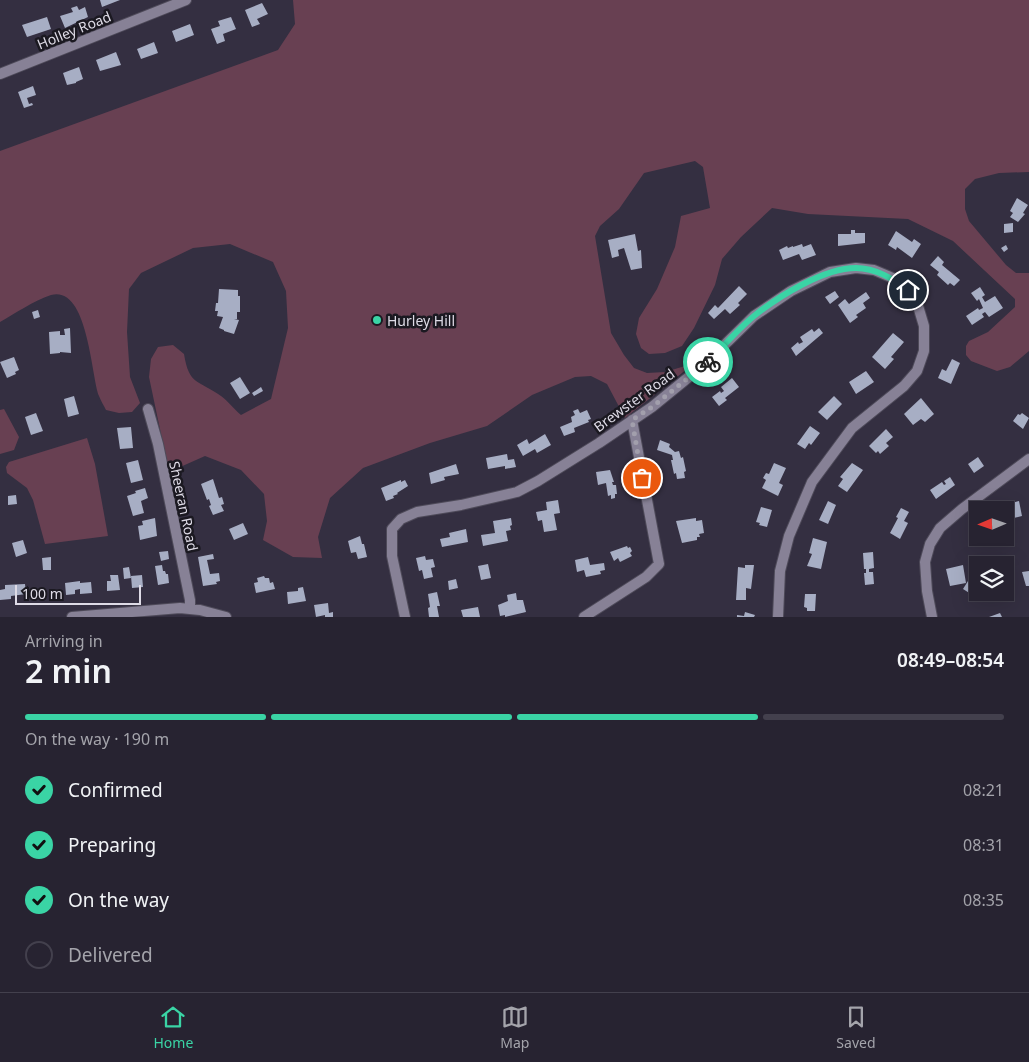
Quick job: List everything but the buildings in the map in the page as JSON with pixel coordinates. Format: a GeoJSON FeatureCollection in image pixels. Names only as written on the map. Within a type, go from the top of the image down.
{"type":"FeatureCollection","features":[{"type":"Feature","properties":{"kind":"street","name":"Holley Road"},"geometry":{"type":"LineString","coordinates":[[0,74],[186,0]]}},
{"type":"Feature","properties":{"kind":"street","name":"Brewster Road"},"geometry":{"type":"LineString","coordinates":[[405,617],[392,556],[392,529],[401,519],[417,512],[461,505],[517,492],[538,481],[652,407],[706,363],[754,316],[791,291],[830,272],[856,268],[874,270],[892,278],[908,290],[918,306],[924,326],[924,350],[917,371],[904,386],[852,428],[812,482],[789,536],[780,571],[778,617]]}},
{"type":"Feature","properties":{"kind":"street","name":"Sheeran Road"},"geometry":{"type":"LineString","coordinates":[[148,409],[158,444],[190,609]]}},
{"type":"Feature","properties":{"kind":"street"},"geometry":{"type":"LineString","coordinates":[[584,617],[646,577],[658,564],[632,420]]}},
{"type":"Feature","properties":{"kind":"street"},"geometry":{"type":"LineString","coordinates":[[932,617],[927,591],[925,562],[930,544],[940,528],[962,509],[1029,459]]}},
{"type":"Feature","properties":{"kind":"street"},"geometry":{"type":"LineString","coordinates":[[72,617],[180,608],[226,617]]}},
{"type":"Feature","properties":{"kind":"shaded area"},"geometry":{"type":"Polygon","coordinates":[[[293,0],[1029,0],[1029,172],[999,173],[975,179],[965,189],[965,209],[969,221],[1006,265],[1016,273],[1029,273],[1029,351],[1010,367],[997,371],[971,361],[966,355],[966,346],[969,341],[988,332],[1015,307],[1015,299],[953,241],[908,219],[808,214],[772,208],[741,237],[722,259],[715,285],[694,328],[682,346],[665,353],[649,354],[641,348],[636,334],[639,318],[657,289],[675,247],[681,216],[710,208],[703,167],[695,161],[644,173],[619,209],[600,226],[595,236],[611,333],[634,368],[647,373],[665,372],[685,366],[687,369],[625,418],[607,384],[591,376],[575,377],[532,395],[487,426],[430,443],[363,468],[330,498],[318,537],[322,558],[293,557],[263,540],[267,521],[264,494],[241,470],[205,456],[169,472],[149,377],[151,359],[158,347],[173,345],[184,354],[192,377],[221,396],[241,415],[271,399],[288,328],[286,291],[273,262],[230,244],[193,248],[141,273],[129,289],[127,332],[130,377],[140,403],[132,412],[119,413],[106,410],[96,385],[86,334],[73,304],[63,296],[51,295],[0,322],[0,151],[278,50],[295,24],[293,0]]]}},
{"type":"Feature","properties":{"kind":"shaded area"},"geometry":{"type":"Polygon","coordinates":[[[4,409],[19,437],[14,450],[0,454],[0,410],[4,409]]]}},
{"type":"Feature","properties":{"kind":"shaded area"},"geometry":{"type":"Polygon","coordinates":[[[87,438],[95,464],[108,536],[45,544],[33,500],[27,488],[7,473],[6,467],[9,462],[87,438]]]}},
{"type":"Feature","properties":{"kind":"way so far"},"geometry":{"type":"LineString","coordinates":[[642,478],[632,420],[652,407],[708,362]]}},
{"type":"Feature","properties":{"kind":"place","name":"Hurley Hill"},"geometry":{"type":"Point","coordinates":[377,320]}},
{"type":"Feature","properties":{"kind":"route"},"geometry":{"type":"LineString","coordinates":[[708,362],[754,316],[791,291],[830,272],[856,268],[874,270],[892,278],[908,290]]}}]}
